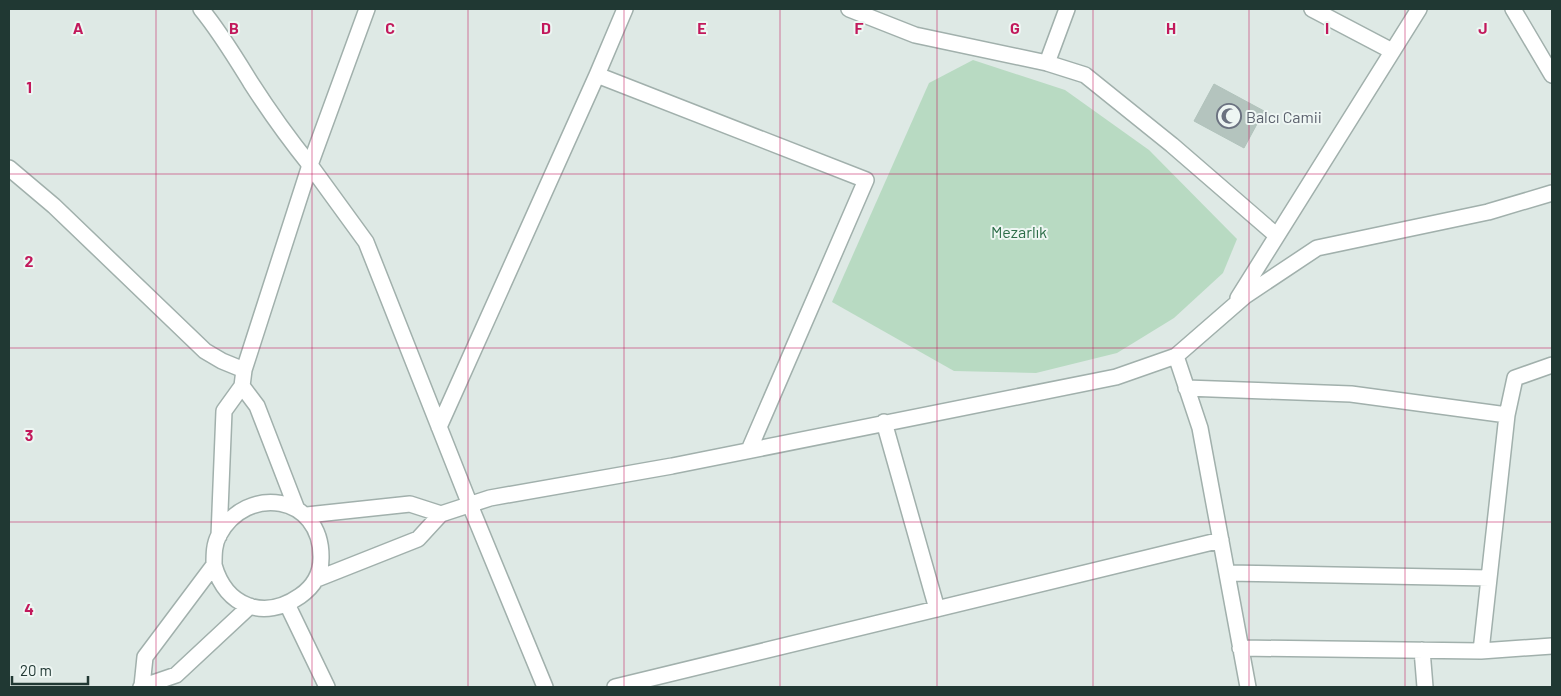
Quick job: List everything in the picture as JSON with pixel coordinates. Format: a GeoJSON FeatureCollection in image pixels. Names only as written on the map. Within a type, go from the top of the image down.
{"type":"FeatureCollection","features":[{"type":"Feature","properties":{"kind":"street"},"geometry":{"type":"LineString","coordinates":[[201,9],[233,51],[252,84],[283,130],[366,242],[470,505],[545,687]]}},
{"type":"Feature","properties":{"kind":"street"},"geometry":{"type":"LineString","coordinates":[[219,536],[224,411],[242,386],[244,370],[310,165],[368,9]]}},
{"type":"Feature","properties":{"kind":"street"},"geometry":{"type":"LineString","coordinates":[[439,427],[625,9]]}},
{"type":"Feature","properties":{"kind":"street"},"geometry":{"type":"LineString","coordinates":[[849,9],[915,35],[1047,63],[1084,75],[1172,145],[1276,235]]}},
{"type":"Feature","properties":{"kind":"street"},"geometry":{"type":"LineString","coordinates":[[1047,63],[1067,9]]}},
{"type":"Feature","properties":{"kind":"street"},"geometry":{"type":"LineString","coordinates":[[1312,9],[1392,52]]}},
{"type":"Feature","properties":{"kind":"street"},"geometry":{"type":"LineString","coordinates":[[1233,307],[1276,235],[1419,9]]}},
{"type":"Feature","properties":{"kind":"street"},"geometry":{"type":"LineString","coordinates":[[1513,9],[1552,75]]}},
{"type":"Feature","properties":{"kind":"street"},"geometry":{"type":"LineString","coordinates":[[597,75],[866,180],[749,450]]}},
{"type":"Feature","properties":{"kind":"street"},"geometry":{"type":"LineString","coordinates":[[9,168],[54,206],[205,351],[244,370]]}},
{"type":"Feature","properties":{"kind":"street"},"geometry":{"type":"LineString","coordinates":[[317,579],[418,539],[440,514],[490,498],[672,466],[1116,377],[1176,356],[1245,296],[1317,248],[1488,212],[1552,193]]}},
{"type":"Feature","properties":{"kind":"street"},"geometry":{"type":"LineString","coordinates":[[1176,356],[1200,428],[1248,687]]}},
{"type":"Feature","properties":{"kind":"street"},"geometry":{"type":"LineString","coordinates":[[1481,651],[1508,415],[1515,378],[1552,365]]}},
{"type":"Feature","properties":{"kind":"street"},"geometry":{"type":"LineString","coordinates":[[242,386],[257,406],[302,511],[316,529],[322,548],[317,579],[307,592],[287,604],[266,608],[250,606],[237,600],[226,591],[218,578],[214,565],[214,550],[219,536],[227,524],[241,511],[255,505],[268,502],[281,503],[302,511],[410,504],[440,514]]}},
{"type":"Feature","properties":{"kind":"street"},"geometry":{"type":"LineString","coordinates":[[1186,388],[1351,394],[1508,415]]}},
{"type":"Feature","properties":{"kind":"street"},"geometry":{"type":"LineString","coordinates":[[884,422],[937,609]]}},
{"type":"Feature","properties":{"kind":"street"},"geometry":{"type":"LineString","coordinates":[[615,687],[1221,540]]}},
{"type":"Feature","properties":{"kind":"street"},"geometry":{"type":"LineString","coordinates":[[214,565],[145,657],[142,687],[176,675],[250,606]]}},
{"type":"Feature","properties":{"kind":"street"},"geometry":{"type":"LineString","coordinates":[[1227,573],[1489,578]]}},
{"type":"Feature","properties":{"kind":"street"},"geometry":{"type":"LineString","coordinates":[[287,604],[327,687]]}},
{"type":"Feature","properties":{"kind":"street"},"geometry":{"type":"LineString","coordinates":[[1240,648],[1481,651],[1552,646]]}},
{"type":"Feature","properties":{"kind":"street"},"geometry":{"type":"LineString","coordinates":[[1422,650],[1425,687]]}},
{"type":"Feature","properties":{"kind":"green space","name":"Mezarlık"},"geometry":{"type":"Polygon","coordinates":[[[973,60],[1065,90],[1149,150],[1237,239],[1223,273],[1174,318],[1117,353],[1036,373],[954,371],[832,302],[929,83],[973,60]]]}},
{"type":"Feature","properties":{"kind":"building","name":"Balcı Camii"},"geometry":{"type":"Polygon","coordinates":[[[1214,84],[1264,111],[1244,148],[1194,121],[1214,84]]]}},
{"type":"Feature","properties":{"kind":"place","name":"Balcı Camii"},"geometry":{"type":"Point","coordinates":[1229,116]}}]}
